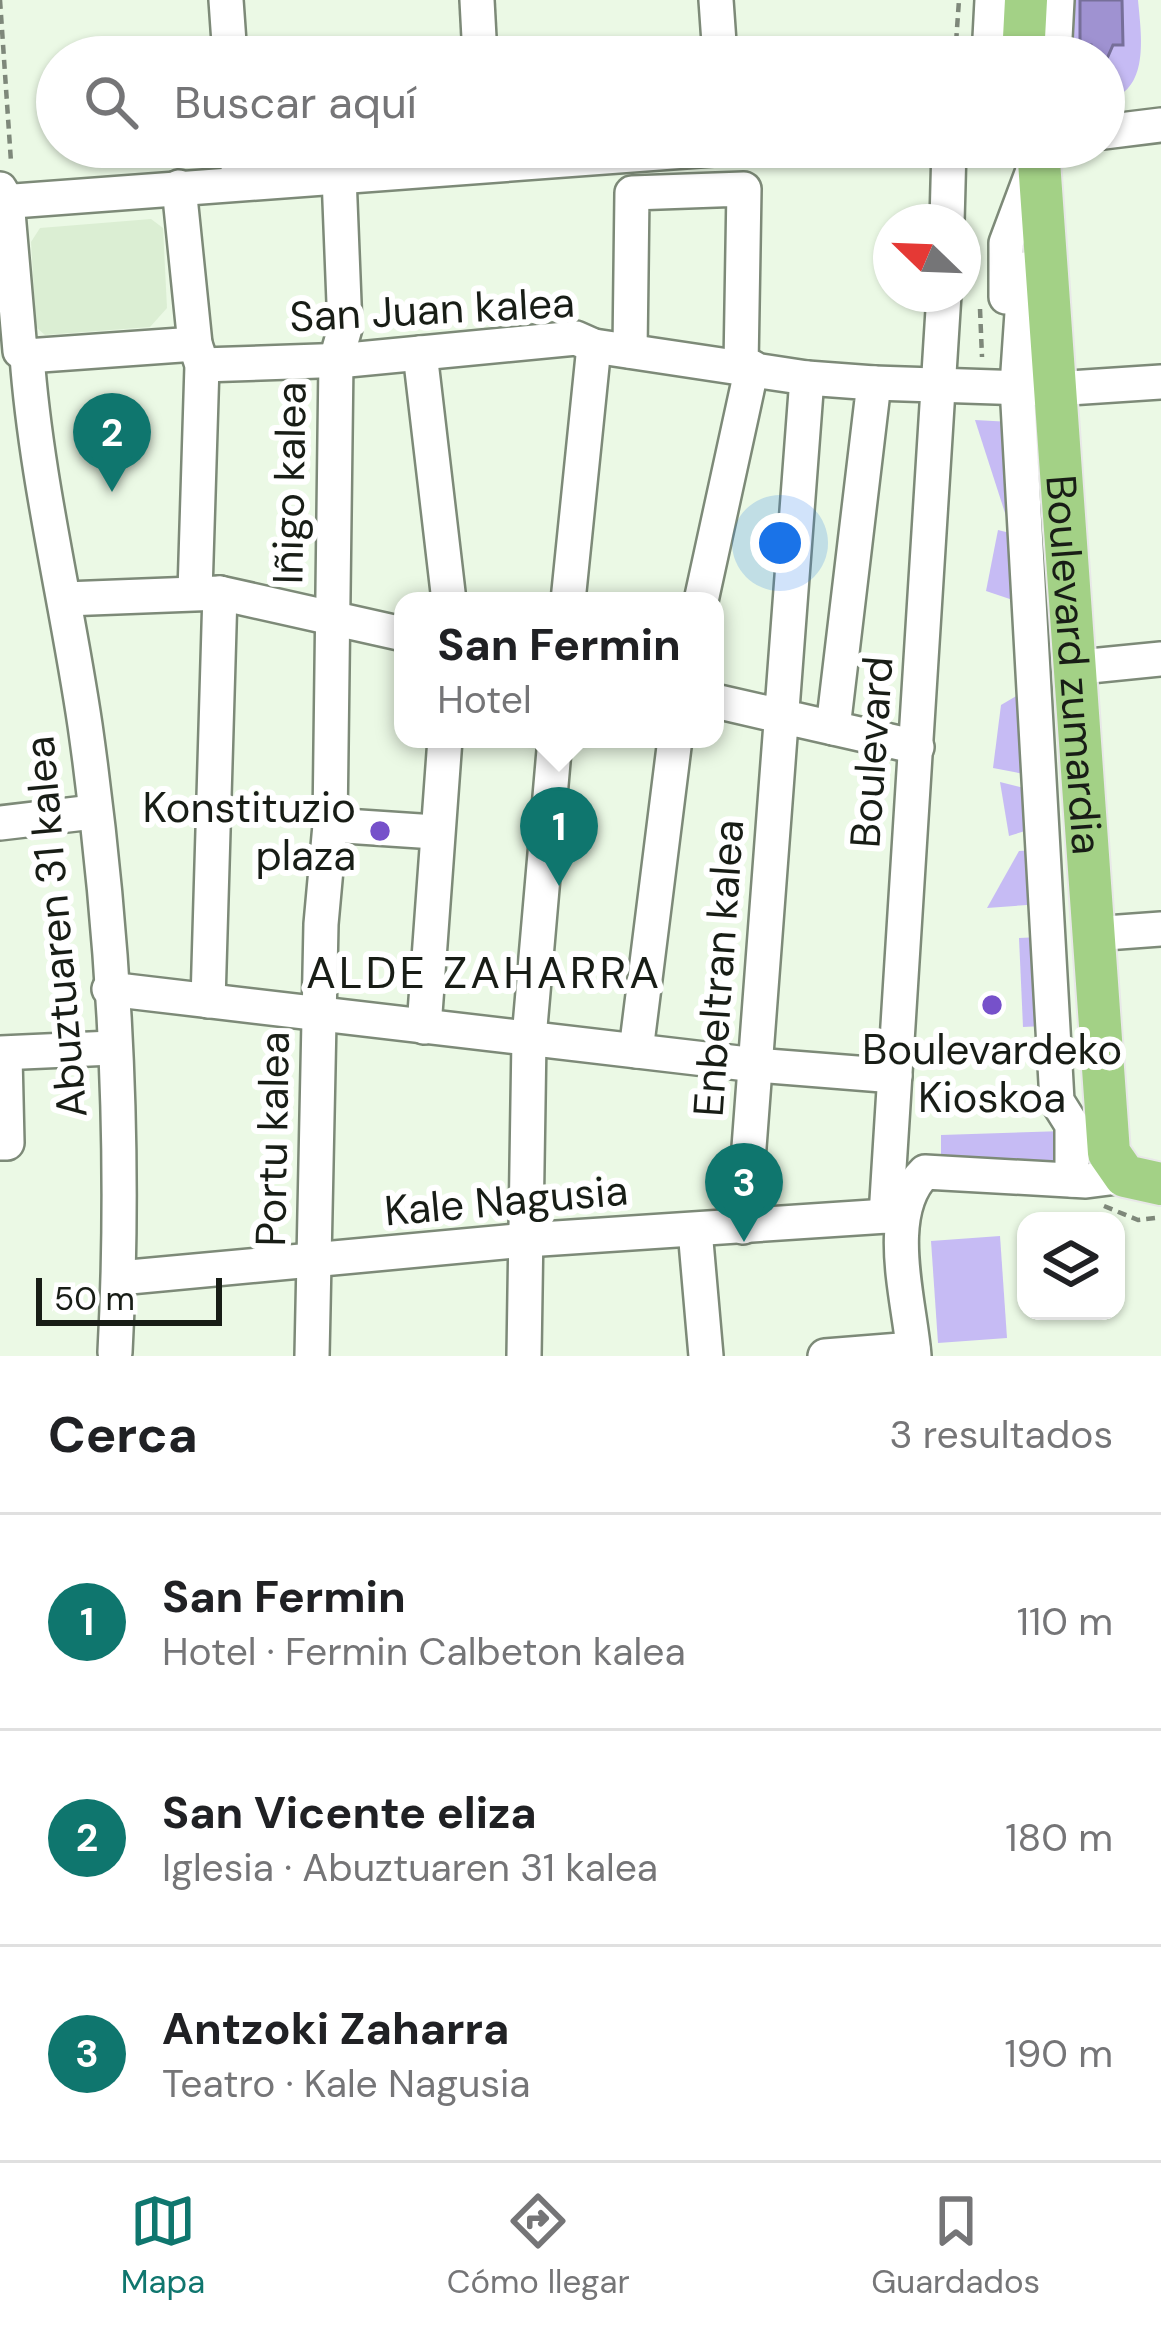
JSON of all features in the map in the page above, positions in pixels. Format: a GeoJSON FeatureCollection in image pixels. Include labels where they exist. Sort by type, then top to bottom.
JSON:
{"type":"FeatureCollection","features":[{"type":"Feature","properties":{"kind":"main road"},"geometry":{"type":"LineString","coordinates":[[1024,36],[1026,0]]}},
{"type":"Feature","properties":{"kind":"main road","name":"Boulevard zumardia"},"geometry":{"type":"LineString","coordinates":[[1038,168],[1035,387],[1075,928],[1104,1091],[1111,1180]]}},
{"type":"Feature","properties":{"kind":"street"},"geometry":{"type":"LineString","coordinates":[[226,0],[229,36]]}},
{"type":"Feature","properties":{"kind":"street"},"geometry":{"type":"LineString","coordinates":[[477,0],[479,36]]}},
{"type":"Feature","properties":{"kind":"street"},"geometry":{"type":"LineString","coordinates":[[716,0],[719,36]]}},
{"type":"Feature","properties":{"kind":"street"},"geometry":{"type":"LineString","coordinates":[[990,36],[992,0]]}},
{"type":"Feature","properties":{"kind":"street"},"geometry":{"type":"LineString","coordinates":[[1055,36],[1058,0]]}},
{"type":"Feature","properties":{"kind":"street"},"geometry":{"type":"LineString","coordinates":[[1125,126],[1161,125]]}},
{"type":"Feature","properties":{"kind":"street"},"geometry":{"type":"LineString","coordinates":[[238,168],[239,183]]}},
{"type":"Feature","properties":{"kind":"street"},"geometry":{"type":"LineString","coordinates":[[4,190],[179,187],[398,168]]}},
{"type":"Feature","properties":{"kind":"street"},"geometry":{"type":"LineString","coordinates":[[727,168],[728,188]]}},
{"type":"Feature","properties":{"kind":"street"},"geometry":{"type":"LineString","coordinates":[[947,204],[948,168]]}},
{"type":"Feature","properties":{"kind":"street"},"geometry":{"type":"LineString","coordinates":[[1006,315],[1006,242],[1032,168]]}},
{"type":"Feature","properties":{"kind":"street","name":"Iñigo kalea"},"geometry":{"type":"LineString","coordinates":[[329,825],[339,176]]}},
{"type":"Feature","properties":{"kind":"street"},"geometry":{"type":"LineString","coordinates":[[179,187],[198,354],[208,592],[208,1001]]}},
{"type":"Feature","properties":{"kind":"street"},"geometry":{"type":"LineString","coordinates":[[630,351],[632,193],[744,189],[747,366],[703,592]]}},
{"type":"Feature","properties":{"kind":"street","name":"Abuztuaren 31 kalea"},"geometry":{"type":"LineString","coordinates":[[4,190],[19,362],[65,599],[93,812],[112,1048],[119,1277],[115,1352]]}},
{"type":"Feature","properties":{"kind":"street"},"geometry":{"type":"LineString","coordinates":[[1025,269],[1035,387],[1057,1101],[1111,1180]]}},
{"type":"Feature","properties":{"kind":"street","name":"Boulevard"},"geometry":{"type":"LineString","coordinates":[[914,1353],[894,1216],[895,1076],[943,312]]}},
{"type":"Feature","properties":{"kind":"street","name":"San Juan kalea"},"geometry":{"type":"LineString","coordinates":[[19,362],[340,344],[420,353],[575,338],[594,346],[807,378],[874,383]]}},
{"type":"Feature","properties":{"kind":"street"},"geometry":{"type":"LineString","coordinates":[[569,592],[594,346]]}},
{"type":"Feature","properties":{"kind":"street"},"geometry":{"type":"LineString","coordinates":[[420,353],[448,592]]}},
{"type":"Feature","properties":{"kind":"street","name":"Enbeltran kalea"},"geometry":{"type":"LineString","coordinates":[[742,1227],[807,378]]}},
{"type":"Feature","properties":{"kind":"street"},"geometry":{"type":"LineString","coordinates":[[833,728],[874,383],[940,388],[1161,382]]}},
{"type":"Feature","properties":{"kind":"street"},"geometry":{"type":"LineString","coordinates":[[65,599],[208,592],[394,632]]}},
{"type":"Feature","properties":{"kind":"street"},"geometry":{"type":"LineString","coordinates":[[1090,666],[1161,659]]}},
{"type":"Feature","properties":{"kind":"street"},"geometry":{"type":"LineString","coordinates":[[724,703],[917,747]]}},
{"type":"Feature","properties":{"kind":"street"},"geometry":{"type":"LineString","coordinates":[[424,1027],[444,748]]}},
{"type":"Feature","properties":{"kind":"street"},"geometry":{"type":"LineString","coordinates":[[524,1356],[529,1038],[554,748]]}},
{"type":"Feature","properties":{"kind":"street"},"geometry":{"type":"LineString","coordinates":[[636,1051],[675,748]]}},
{"type":"Feature","properties":{"kind":"street"},"geometry":{"type":"LineString","coordinates":[[0,823],[93,812]]}},
{"type":"Feature","properties":{"kind":"street"},"geometry":{"type":"LineString","coordinates":[[329,825],[435,832]]}},
{"type":"Feature","properties":{"kind":"street","name":"Portu kalea"},"geometry":{"type":"LineString","coordinates":[[313,1356],[321,924],[329,825]]}},
{"type":"Feature","properties":{"kind":"street"},"geometry":{"type":"LineString","coordinates":[[1075,928],[1161,928]]}},
{"type":"Feature","properties":{"kind":"street"},"geometry":{"type":"LineString","coordinates":[[109,989],[756,1065],[895,1076]]}},
{"type":"Feature","properties":{"kind":"street"},"geometry":{"type":"LineString","coordinates":[[0,1054],[112,1048]]}},
{"type":"Feature","properties":{"kind":"street"},"geometry":{"type":"LineString","coordinates":[[0,1054],[5,1056],[7,1143],[0,1143]]}},
{"type":"Feature","properties":{"kind":"street"},"geometry":{"type":"LineString","coordinates":[[894,1216],[925,1172],[1111,1180]]}},
{"type":"Feature","properties":{"kind":"street","name":"Kale Nagusia"},"geometry":{"type":"LineString","coordinates":[[119,1277],[314,1263],[526,1240],[894,1216]]}},
{"type":"Feature","properties":{"kind":"street"},"geometry":{"type":"LineString","coordinates":[[695,1230],[706,1356]]}},
{"type":"Feature","properties":{"kind":"street"},"geometry":{"type":"LineString","coordinates":[[825,1356],[914,1353]]}},
{"type":"Feature","properties":{"kind":"path"},"geometry":{"type":"LineString","coordinates":[[0,0],[4,190]]}},
{"type":"Feature","properties":{"kind":"path"},"geometry":{"type":"LineString","coordinates":[[956,36],[959,0]]}},
{"type":"Feature","properties":{"kind":"shaded area"},"geometry":{"type":"Polygon","coordinates":[[[1064,0],[1138,0],[1140,60],[1130,86],[1125,91],[1125,36],[1062,36],[1064,0]]]}},
{"type":"Feature","properties":{"kind":"shaded area"},"geometry":{"type":"Polygon","coordinates":[[[1080,0],[1122,0],[1123,36],[1080,36],[1080,0]]]}},
{"type":"Feature","properties":{"kind":"shaded area"},"geometry":{"type":"Polygon","coordinates":[[[151,219],[163,228],[167,308],[150,327],[45,335],[36,327],[31,242],[40,228],[151,219]]]}},
{"type":"Feature","properties":{"kind":"shaded area"},"geometry":{"type":"Polygon","coordinates":[[[975,420],[1011,422],[1021,522],[1006,516],[975,420]]]}},
{"type":"Feature","properties":{"kind":"shaded area"},"geometry":{"type":"Polygon","coordinates":[[[998,530],[1022,536],[1028,605],[986,591],[998,530]]]}},
{"type":"Feature","properties":{"kind":"shaded area"},"geometry":{"type":"Polygon","coordinates":[[[1030,688],[1035,776],[993,768],[1001,705],[1030,688]]]}},
{"type":"Feature","properties":{"kind":"shaded area"},"geometry":{"type":"Polygon","coordinates":[[[1000,782],[1036,791],[1038,827],[1009,836],[1000,782]]]}},
{"type":"Feature","properties":{"kind":"shaded area"},"geometry":{"type":"Polygon","coordinates":[[[1037,850],[1041,904],[987,908],[1019,851],[1037,850]]]}},
{"type":"Feature","properties":{"kind":"shaded area"},"geometry":{"type":"Polygon","coordinates":[[[1040,937],[1044,1026],[1023,1027],[1019,938],[1040,937]]]}},
{"type":"Feature","properties":{"kind":"shaded area"},"geometry":{"type":"Polygon","coordinates":[[[1064,1131],[1066,1170],[941,1157],[941,1135],[1064,1131]]]}},
{"type":"Feature","properties":{"kind":"shaded area"},"geometry":{"type":"Polygon","coordinates":[[[1000,1236],[1007,1338],[938,1343],[931,1241],[1000,1236]]]}},
{"type":"Feature","properties":{"kind":"place","name":"San Vicente eliza"},"geometry":{"type":"Point","coordinates":[112,492]}},
{"type":"Feature","properties":{"kind":"place","name":"Konstituzio plaza"},"geometry":{"type":"Point","coordinates":[380,831]}},
{"type":"Feature","properties":{"kind":"place","name":"San Fermin"},"geometry":{"type":"Point","coordinates":[559,886]}},
{"type":"Feature","properties":{"kind":"place","name":"Boulevardeko Kioskoa"},"geometry":{"type":"Point","coordinates":[992,1005]}},
{"type":"Feature","properties":{"kind":"place","name":"Antzoki Zaharra"},"geometry":{"type":"Point","coordinates":[744,1242]}},
{"type":"Feature","properties":{"kind":"district","name":"ALDE ZAHARRA"},"geometry":{"type":"Point","coordinates":[484,972]}}]}
